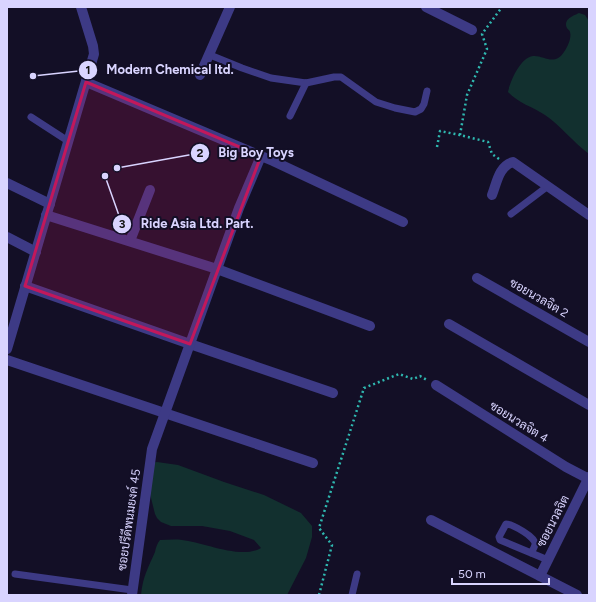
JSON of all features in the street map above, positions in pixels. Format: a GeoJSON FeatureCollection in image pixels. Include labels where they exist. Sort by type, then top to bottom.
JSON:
{"type":"FeatureCollection","features":[{"type":"Feature","properties":{"kind":"street"},"geometry":{"type":"LineString","coordinates":[[7,349],[9,334],[26,286],[94,54],[94,46],[81,7]]}},
{"type":"Feature","properties":{"kind":"street"},"geometry":{"type":"LineString","coordinates":[[200,75],[230,7]]}},
{"type":"Feature","properties":{"kind":"street"},"geometry":{"type":"LineString","coordinates":[[426,7],[472,30]]}},
{"type":"Feature","properties":{"kind":"street"},"geometry":{"type":"LineString","coordinates":[[86,82],[261,156],[403,222]]}},
{"type":"Feature","properties":{"kind":"street","name":"ซอยปรีดีพนมยงค์ 45"},"geometry":{"type":"LineString","coordinates":[[132,592],[152,448],[240,208],[261,156]]}},
{"type":"Feature","properties":{"kind":"street"},"geometry":{"type":"LineString","coordinates":[[492,195],[500,171],[508,164],[514,162],[589,215]]}},
{"type":"Feature","properties":{"kind":"street"},"geometry":{"type":"LineString","coordinates":[[7,183],[50,204]]}},
{"type":"Feature","properties":{"kind":"street"},"geometry":{"type":"LineString","coordinates":[[130,241],[150,190]]}},
{"type":"Feature","properties":{"kind":"street"},"geometry":{"type":"LineString","coordinates":[[46,215],[217,270],[370,326]]}},
{"type":"Feature","properties":{"kind":"street"},"geometry":{"type":"LineString","coordinates":[[7,237],[36,252]]}},
{"type":"Feature","properties":{"kind":"street","name":"ซอยนวลจิต 2"},"geometry":{"type":"LineString","coordinates":[[477,278],[589,342]]}},
{"type":"Feature","properties":{"kind":"street"},"geometry":{"type":"LineString","coordinates":[[26,286],[333,393]]}},
{"type":"Feature","properties":{"kind":"street"},"geometry":{"type":"LineString","coordinates":[[449,324],[589,405]]}},
{"type":"Feature","properties":{"kind":"street"},"geometry":{"type":"LineString","coordinates":[[7,360],[313,463]]}},
{"type":"Feature","properties":{"kind":"street","name":"ซอยนวลจิต 4"},"geometry":{"type":"LineString","coordinates":[[436,385],[561,464],[589,478]]}},
{"type":"Feature","properties":{"kind":"street","name":"ซอยนวลจิต"},"geometry":{"type":"LineString","coordinates":[[540,576],[589,478]]}},
{"type":"Feature","properties":{"kind":"street"},"geometry":{"type":"LineString","coordinates":[[431,520],[577,595]]}},
{"type":"Feature","properties":{"kind":"lane"},"geometry":{"type":"LineString","coordinates":[[210,55],[271,78],[306,83],[334,77],[341,78],[352,84],[376,102],[415,112],[421,109],[424,104],[427,91]]}},
{"type":"Feature","properties":{"kind":"lane"},"geometry":{"type":"LineString","coordinates":[[290,116],[306,83]]}},
{"type":"Feature","properties":{"kind":"lane"},"geometry":{"type":"LineString","coordinates":[[31,117],[68,141]]}},
{"type":"Feature","properties":{"kind":"lane"},"geometry":{"type":"LineString","coordinates":[[511,214],[548,186]]}},
{"type":"Feature","properties":{"kind":"lane"},"geometry":{"type":"LineString","coordinates":[[531,553],[535,541],[522,531],[509,524],[506,524],[499,537],[500,540],[531,553],[548,560]]}},
{"type":"Feature","properties":{"kind":"lane"},"geometry":{"type":"LineString","coordinates":[[15,574],[132,592]]}},
{"type":"Feature","properties":{"kind":"lane"},"geometry":{"type":"LineString","coordinates":[[352,595],[357,574]]}},
{"type":"Feature","properties":{"kind":"path"},"geometry":{"type":"LineString","coordinates":[[460,135],[467,95],[487,49],[482,34],[502,7]]}},
{"type":"Feature","properties":{"kind":"path"},"geometry":{"type":"LineString","coordinates":[[437,146],[440,131],[488,142],[492,154],[508,164]]}},
{"type":"Feature","properties":{"kind":"path"},"geometry":{"type":"LineString","coordinates":[[319,595],[332,545],[319,528],[364,388],[399,374],[413,379],[420,376],[436,385]]}},
{"type":"Feature","properties":{"kind":"highlighted area"},"geometry":{"type":"Polygon","coordinates":[[[86,82],[261,156],[190,344],[25,286],[86,82]]]}},
{"type":"Feature","properties":{"kind":"green space"},"geometry":{"type":"Polygon","coordinates":[[[579,13],[585,15],[589,21],[589,154],[551,119],[516,99],[508,92],[517,70],[524,60],[529,57],[537,56],[553,60],[564,52],[569,43],[570,37],[570,31],[567,28],[566,22],[569,18],[579,13]]]}},
{"type":"Feature","properties":{"kind":"green space"},"geometry":{"type":"Polygon","coordinates":[[[157,462],[178,465],[264,495],[301,513],[312,526],[312,537],[306,558],[287,595],[141,595],[146,572],[160,540],[191,541],[222,549],[243,552],[261,548],[254,540],[230,531],[202,526],[171,526],[161,522],[155,514],[150,494],[152,463],[157,462]]]}},
{"type":"Feature","properties":{"kind":"place","name":"Modern Chemical ltd."},"geometry":{"type":"Point","coordinates":[33,76]}},
{"type":"Feature","properties":{"kind":"place","name":"Big Boy Toys"},"geometry":{"type":"Point","coordinates":[117,168]}},
{"type":"Feature","properties":{"kind":"place","name":"Ride Asia Ltd. Part."},"geometry":{"type":"Point","coordinates":[105,176]}}]}
